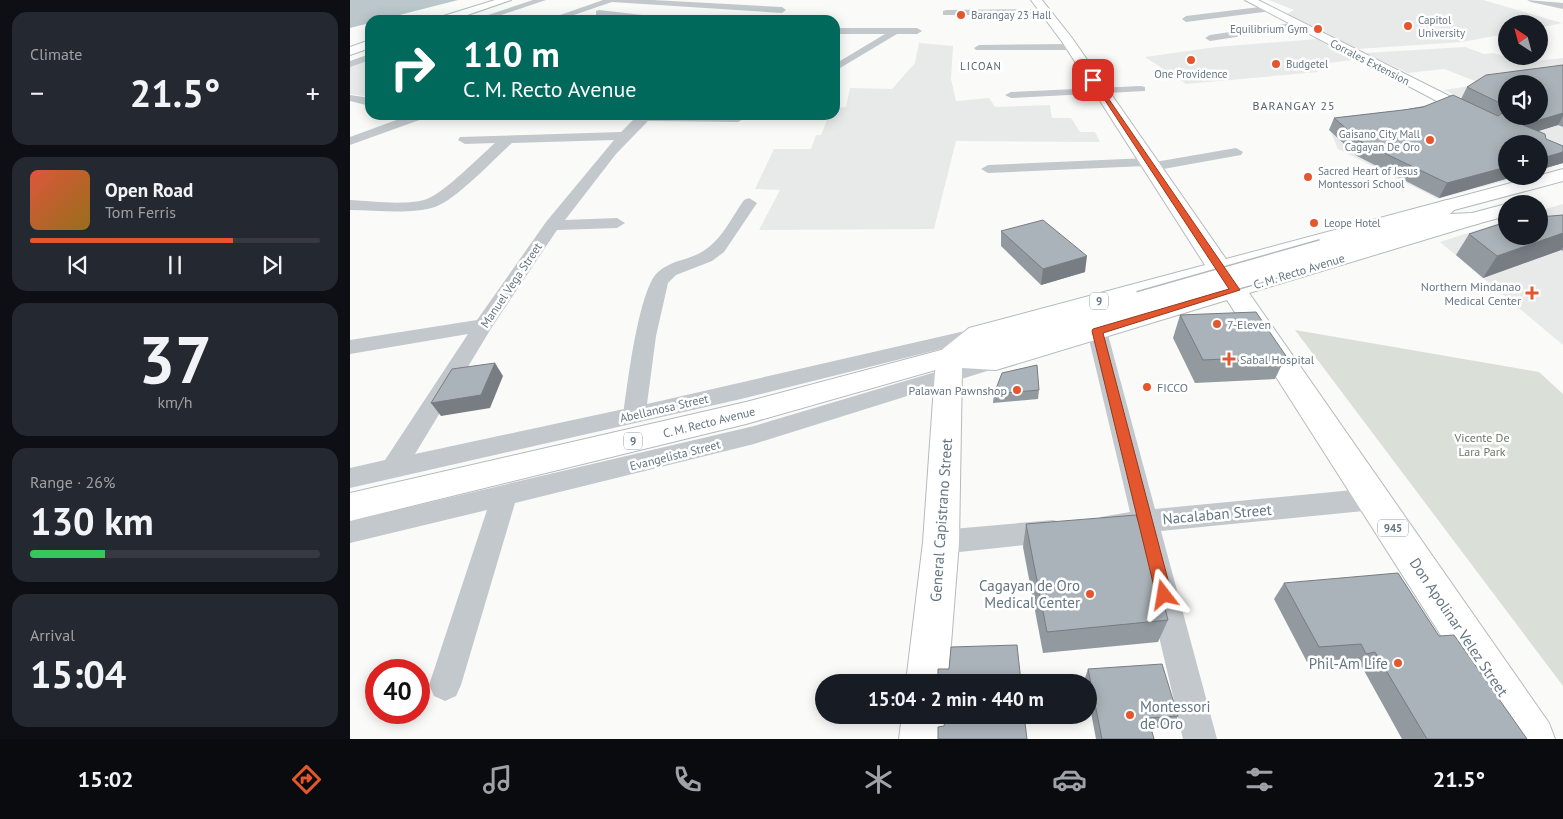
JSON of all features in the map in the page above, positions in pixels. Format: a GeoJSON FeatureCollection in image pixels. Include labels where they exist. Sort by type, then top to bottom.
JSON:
{"type":"FeatureCollection","features":[{"type":"Feature","properties":{"kind":"main road"},"geometry":{"type":"LineString","coordinates":[[457,15],[506,0]]}},
{"type":"Feature","properties":{"kind":"main road","name":"Don Apolinar Velez Street"},"geometry":{"type":"LineString","coordinates":[[1036,0],[1072,47],[1533,739]]}},
{"type":"Feature","properties":{"kind":"main road","name":"Corrales Extension"},"geometry":{"type":"LineString","coordinates":[[1250,0],[1490,122]]}},
{"type":"Feature","properties":{"kind":"main road"},"geometry":{"type":"LineString","coordinates":[[350,51],[365,46]]}},
{"type":"Feature","properties":{"kind":"main road","name":"C. M. Recto Avenue"},"geometry":{"type":"LineString","coordinates":[[949,368],[978,334],[1563,175]]}},
{"type":"Feature","properties":{"kind":"main road"},"geometry":{"type":"LineString","coordinates":[[1548,197],[1563,193]]}},
{"type":"Feature","properties":{"kind":"main road","name":"C. M. Recto Avenue"},"geometry":{"type":"LineString","coordinates":[[1429,222],[1447,206]]}},
{"type":"Feature","properties":{"kind":"main road","name":"C. M. Recto Avenue"},"geometry":{"type":"LineString","coordinates":[[350,507],[727,418],[949,368],[996,361],[1164,312],[1244,303],[1498,212]]}},
{"type":"Feature","properties":{"kind":"main road","name":"C. M. Recto Avenue"},"geometry":{"type":"LineString","coordinates":[[949,368],[1140,304],[1429,222],[1473,220]]}},
{"type":"Feature","properties":{"kind":"main road","name":"General Capistrano Street"},"geometry":{"type":"LineString","coordinates":[[928,674],[942,542],[949,368]]}},
{"type":"Feature","properties":{"kind":"main road"},"geometry":{"type":"LineString","coordinates":[[921,739],[923,724]]}},
{"type":"Feature","properties":{"kind":"street"},"geometry":{"type":"LineString","coordinates":[[496,15],[542,0]]}},
{"type":"Feature","properties":{"kind":"street"},"geometry":{"type":"LineString","coordinates":[[564,15],[611,0],[719,6],[786,7],[774,15]]}},
{"type":"Feature","properties":{"kind":"street"},"geometry":{"type":"LineString","coordinates":[[707,14],[731,0]]}},
{"type":"Feature","properties":{"kind":"street"},"geometry":{"type":"LineString","coordinates":[[1531,0],[1563,6]]}},
{"type":"Feature","properties":{"kind":"street"},"geometry":{"type":"LineString","coordinates":[[1186,19],[1268,9]]}},
{"type":"Feature","properties":{"kind":"street"},"geometry":{"type":"LineString","coordinates":[[579,10],[620,15]]}},
{"type":"Feature","properties":{"kind":"street"},"geometry":{"type":"LineString","coordinates":[[946,13],[1046,12]]}},
{"type":"Feature","properties":{"kind":"street"},"geometry":{"type":"LineString","coordinates":[[1210,38],[1298,25]]}},
{"type":"Feature","properties":{"kind":"street"},"geometry":{"type":"LineString","coordinates":[[840,31],[917,31]]}},
{"type":"Feature","properties":{"kind":"street"},"geometry":{"type":"LineString","coordinates":[[840,65],[894,32]]}},
{"type":"Feature","properties":{"kind":"street"},"geometry":{"type":"LineString","coordinates":[[979,48],[1072,47]]}},
{"type":"Feature","properties":{"kind":"street"},"geometry":{"type":"LineString","coordinates":[[350,64],[365,59]]}},
{"type":"Feature","properties":{"kind":"street"},"geometry":{"type":"LineString","coordinates":[[1011,95],[1141,90]]}},
{"type":"Feature","properties":{"kind":"street"},"geometry":{"type":"LineString","coordinates":[[350,98],[365,101]]}},
{"type":"Feature","properties":{"kind":"street"},"geometry":{"type":"LineString","coordinates":[[350,141],[407,120]]}},
{"type":"Feature","properties":{"kind":"street","name":"Manuel Vega Street"},"geometry":{"type":"LineString","coordinates":[[393,469],[483,325],[552,225],[623,136],[641,120]]}},
{"type":"Feature","properties":{"kind":"street"},"geometry":{"type":"LineString","coordinates":[[465,140],[623,136]]}},
{"type":"Feature","properties":{"kind":"street"},"geometry":{"type":"LineString","coordinates":[[350,205],[408,206],[431,203],[445,194],[508,140]]}},
{"type":"Feature","properties":{"kind":"street"},"geometry":{"type":"LineString","coordinates":[[988,169],[1150,165],[1236,152]]}},
{"type":"Feature","properties":{"kind":"street"},"geometry":{"type":"LineString","coordinates":[[634,415],[646,336],[659,282],[663,275],[670,271],[714,252],[749,203]]}},
{"type":"Feature","properties":{"kind":"street"},"geometry":{"type":"LineString","coordinates":[[552,225],[617,223]]}},
{"type":"Feature","properties":{"kind":"street"},"geometry":{"type":"LineString","coordinates":[[350,347],[483,325]]}},
{"type":"Feature","properties":{"kind":"street"},"geometry":{"type":"LineString","coordinates":[[1097,331],[1200,739]]}},
{"type":"Feature","properties":{"kind":"street","name":"Abellanosa Street"},"geometry":{"type":"LineString","coordinates":[[350,478],[634,415],[978,334]]}},
{"type":"Feature","properties":{"kind":"street","name":"Evangelista Street"},"geometry":{"type":"LineString","coordinates":[[350,532],[746,437],[949,368]]}},
{"type":"Feature","properties":{"kind":"street"},"geometry":{"type":"LineString","coordinates":[[445,685],[504,496]]}},
{"type":"Feature","properties":{"kind":"street","name":"Nacalaban Street"},"geometry":{"type":"LineString","coordinates":[[942,542],[1374,499]]}},
{"type":"Feature","properties":{"kind":"shaded area"},"geometry":{"type":"Polygon","coordinates":[[[350,0],[458,0],[400,15],[365,15],[365,24],[350,28],[350,0]]]}},
{"type":"Feature","properties":{"kind":"shaded area","name":"Capitol University"},"geometry":{"type":"Polygon","coordinates":[[[1269,0],[1483,0],[1535,15],[1498,15],[1498,35],[1462,42],[1357,49],[1287,14],[1294,10],[1269,0]]]}},
{"type":"Feature","properties":{"kind":"shaded area","name":"Capitol University"},"geometry":{"type":"Polygon","coordinates":[[[1548,19],[1562,23],[1548,26],[1548,19]]]}},
{"type":"Feature","properties":{"kind":"shaded area"},"geometry":{"type":"Polygon","coordinates":[[[1317,39],[1353,60],[1310,65],[1318,72],[1186,84],[1145,57],[1216,47],[1317,39]]]}},
{"type":"Feature","properties":{"kind":"shaded area"},"geometry":{"type":"Polygon","coordinates":[[[919,43],[953,46],[951,79],[956,101],[989,98],[995,107],[1050,105],[1052,118],[1071,118],[1080,132],[1095,132],[1100,142],[956,141],[934,229],[759,230],[780,190],[755,189],[774,149],[811,149],[816,135],[821,135],[827,120],[840,120],[840,108],[846,107],[850,88],[892,89],[915,63],[919,43]]]}},
{"type":"Feature","properties":{"kind":"shaded area","name":"Gaisano City Mall Cagayan De Oro"},"geometry":{"type":"Polygon","coordinates":[[[1465,47],[1484,54],[1498,54],[1498,65],[1548,65],[1548,60],[1563,58],[1563,146],[1548,140],[1548,135],[1498,135],[1498,183],[1438,199],[1338,149],[1330,130],[1498,121],[1498,125],[1548,125],[1548,75],[1498,75],[1498,117],[1444,90],[1483,84],[1444,69],[1408,73],[1365,53],[1465,47]]]}},
{"type":"Feature","properties":{"kind":"shaded area"},"geometry":{"type":"Polygon","coordinates":[[[365,60],[365,96],[350,94],[350,66],[365,60]]]}},
{"type":"Feature","properties":{"kind":"shaded area","name":"Northern Mindanao Medical Center"},"geometry":{"type":"Polygon","coordinates":[[[1563,204],[1563,345],[1440,242],[1498,224],[1498,245],[1548,245],[1548,208],[1563,204]]]}},
{"type":"Feature","properties":{"kind":"green space","name":"Vicente De Lara Park"},"geometry":{"type":"Polygon","coordinates":[[[1295,330],[1539,372],[1563,394],[1563,686],[1295,330]]]}},
{"type":"Feature","properties":{"kind":"building","name":"Gaisano City Mall Cagayan De Oro"},"geometry":{"type":"Polygon","coordinates":[[[1563,65],[1563,113],[1548,118],[1548,75],[1498,75],[1498,102],[1467,87],[1486,75],[1563,65]]]}},
{"type":"Feature","properties":{"kind":"building","name":"Gaisano City Mall Cagayan De Oro"},"geometry":{"type":"Polygon","coordinates":[[[1453,95],[1498,116],[1498,125],[1523,125],[1545,135],[1498,135],[1498,169],[1447,183],[1363,143],[1334,118],[1423,107],[1453,95]]]}},
{"type":"Feature","properties":{"kind":"building","name":"Gaisano City Mall Cagayan De Oro"},"geometry":{"type":"Polygon","coordinates":[[[1548,140],[1563,146],[1563,152],[1548,156],[1548,140]]]}},
{"type":"Feature","properties":{"kind":"building"},"geometry":{"type":"Polygon","coordinates":[[[1563,215],[1563,233],[1548,238],[1548,216],[1563,215]]]}},
{"type":"Feature","properties":{"kind":"building"},"geometry":{"type":"Polygon","coordinates":[[[1043,220],[1087,256],[1043,269],[1001,231],[1043,220]]]}},
{"type":"Feature","properties":{"kind":"building"},"geometry":{"type":"Polygon","coordinates":[[[1498,225],[1498,245],[1529,245],[1497,256],[1469,234],[1498,225]]]}},
{"type":"Feature","properties":{"kind":"building"},"geometry":{"type":"Polygon","coordinates":[[[1256,312],[1286,356],[1203,360],[1180,315],[1256,312]]]}},
{"type":"Feature","properties":{"kind":"building"},"geometry":{"type":"Polygon","coordinates":[[[495,363],[481,395],[431,403],[452,369],[495,363]]]}},
{"type":"Feature","properties":{"kind":"building"},"geometry":{"type":"Polygon","coordinates":[[[1037,365],[1039,390],[994,394],[1002,373],[1037,365]]]}},
{"type":"Feature","properties":{"kind":"building","name":"Cagayan de Oro Medical Center"},"geometry":{"type":"Polygon","coordinates":[[[1136,515],[1153,563],[1168,620],[1047,632],[1026,524],[1136,515]]]}},
{"type":"Feature","properties":{"kind":"building","name":"Phil-Am Life"},"geometry":{"type":"Polygon","coordinates":[[[1398,573],[1439,636],[1454,635],[1527,739],[1427,739],[1375,652],[1366,654],[1361,644],[1319,647],[1284,583],[1398,573]]]}},
{"type":"Feature","properties":{"kind":"building"},"geometry":{"type":"Polygon","coordinates":[[[1017,645],[1020,674],[938,674],[938,669],[949,669],[951,647],[1017,645]]]}},
{"type":"Feature","properties":{"kind":"building","name":"Montessori de Oro"},"geometry":{"type":"Polygon","coordinates":[[[1162,664],[1178,716],[1148,718],[1154,739],[1102,739],[1097,714],[1097,674],[1089,674],[1088,669],[1162,664]]]}},
{"type":"Feature","properties":{"kind":"building"},"geometry":{"type":"Polygon","coordinates":[[[944,724],[1025,724],[1027,739],[938,739],[938,727],[944,726],[944,724]]]}},
{"type":"Feature","properties":{"kind":"place","name":"Barangay 23 Hall"},"geometry":{"type":"Point","coordinates":[961,15]}},
{"type":"Feature","properties":{"kind":"place","name":"Capitol University"},"geometry":{"type":"Point","coordinates":[1408,26]}},
{"type":"Feature","properties":{"kind":"place","name":"Equilibrium Gym"},"geometry":{"type":"Point","coordinates":[1318,29]}},
{"type":"Feature","properties":{"kind":"place","name":"One Providence"},"geometry":{"type":"Point","coordinates":[1191,60]}},
{"type":"Feature","properties":{"kind":"place","name":"Budgetel"},"geometry":{"type":"Point","coordinates":[1276,64]}},
{"type":"Feature","properties":{"kind":"place","name":"Gaisano City Mall Cagayan De Oro"},"geometry":{"type":"Point","coordinates":[1430,140]}},
{"type":"Feature","properties":{"kind":"place","name":"Sacred Heart of Jesus Montessori School"},"geometry":{"type":"Point","coordinates":[1308,177]}},
{"type":"Feature","properties":{"kind":"place","name":"Leope Hotel"},"geometry":{"type":"Point","coordinates":[1314,223]}},
{"type":"Feature","properties":{"kind":"place","name":"Northern Mindanao Medical Center"},"geometry":{"type":"Point","coordinates":[1532,293]}},
{"type":"Feature","properties":{"kind":"place","name":"7-Eleven"},"geometry":{"type":"Point","coordinates":[1217,324]}},
{"type":"Feature","properties":{"kind":"place","name":"Sabal Hospital"},"geometry":{"type":"Point","coordinates":[1229,359]}},
{"type":"Feature","properties":{"kind":"place","name":"FICCO"},"geometry":{"type":"Point","coordinates":[1147,387]}},
{"type":"Feature","properties":{"kind":"place","name":"Palawan Pawnshop"},"geometry":{"type":"Point","coordinates":[1017,390]}},
{"type":"Feature","properties":{"kind":"place","name":"Cagayan de Oro Medical Center"},"geometry":{"type":"Point","coordinates":[1090,594]}},
{"type":"Feature","properties":{"kind":"place","name":"Phil-Am Life"},"geometry":{"type":"Point","coordinates":[1398,663]}},
{"type":"Feature","properties":{"kind":"place","name":"Montessori de Oro"},"geometry":{"type":"Point","coordinates":[1130,715]}},
{"type":"Feature","properties":{"kind":"district","name":"LICOAN"},"geometry":{"type":"Point","coordinates":[981,66]}},
{"type":"Feature","properties":{"kind":"district","name":"BARANGAY 25"},"geometry":{"type":"Point","coordinates":[1294,105]}},
{"type":"Feature","properties":{"kind":"route"},"geometry":{"type":"LineString","coordinates":[[1093,80],[1235,290],[1097,331],[1164,595]]}}]}
